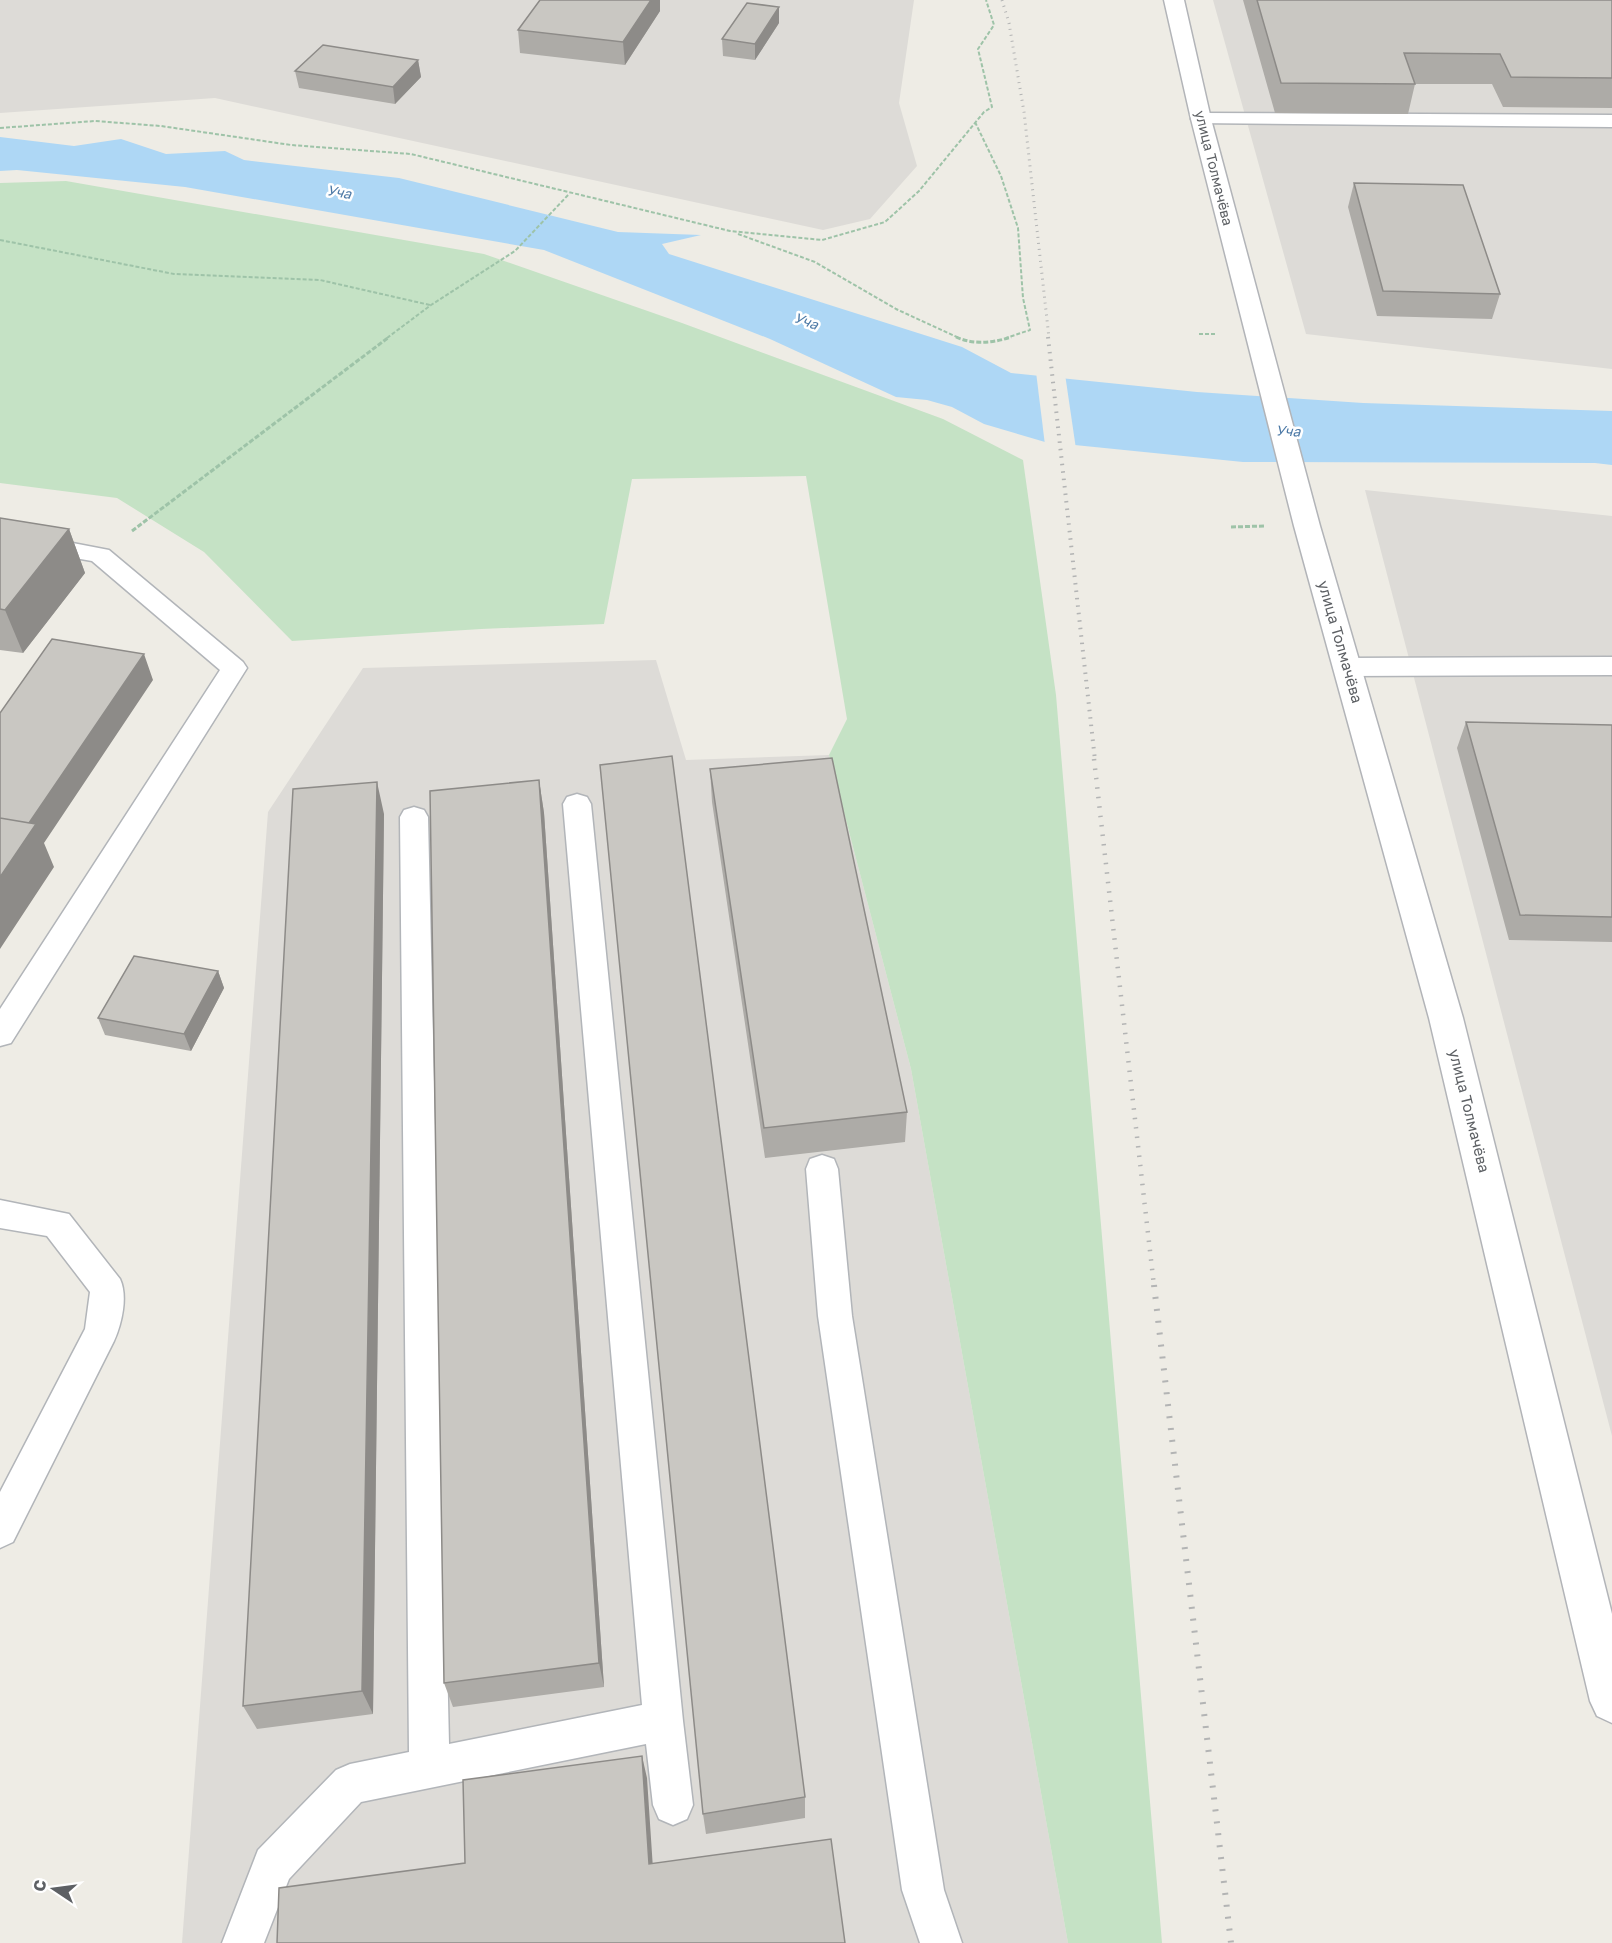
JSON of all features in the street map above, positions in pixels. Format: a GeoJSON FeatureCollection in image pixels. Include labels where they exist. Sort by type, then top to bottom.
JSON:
{"type":"FeatureCollection","features":[{"type":"Feature","properties":{"kind":"street","name":"улица Толмачёва"},"geometry":{"type":"LineString","coordinates":[[1174,0],[1201,119],[1307,526],[1446,1018],[1612,1701]]}},
{"type":"Feature","properties":{"kind":"lane"},"geometry":{"type":"LineString","coordinates":[[1201,119],[1612,121]]}},
{"type":"Feature","properties":{"kind":"lane"},"geometry":{"type":"LineString","coordinates":[[0,537],[100,555],[234,668],[0,1034]]}},
{"type":"Feature","properties":{"kind":"lane"},"geometry":{"type":"LineString","coordinates":[[1347,667],[1612,666]]}},
{"type":"Feature","properties":{"kind":"lane"},"geometry":{"type":"LineString","coordinates":[[577,804],[663,1721],[673,1805]]}},
{"type":"Feature","properties":{"kind":"lane"},"geometry":{"type":"LineString","coordinates":[[414,817],[429,1768]]}},
{"type":"Feature","properties":{"kind":"lane"},"geometry":{"type":"LineString","coordinates":[[822,1169],[835,1316],[923,1890],[942,1943]]}},
{"type":"Feature","properties":{"kind":"lane"},"geometry":{"type":"LineString","coordinates":[[0,1214],[57,1224],[108,1288],[102,1330],[0,1530]]}},
{"type":"Feature","properties":{"kind":"lane"},"geometry":{"type":"LineString","coordinates":[[243,1943],[273,1865],[350,1784],[663,1721]]}},
{"type":"Feature","properties":{"kind":"path"},"geometry":{"type":"LineString","coordinates":[[730,231],[822,240],[885,222],[919,191],[975,122],[992,107],[978,49],[994,26],[986,0]]}},
{"type":"Feature","properties":{"kind":"path"},"geometry":{"type":"LineString","coordinates":[[0,129],[95,122],[161,126],[291,145],[411,154],[730,231],[815,262],[896,309],[967,342],[999,341],[1030,330],[1023,298],[1018,228],[1001,176],[975,122]]}},
{"type":"Feature","properties":{"kind":"path"},"geometry":{"type":"LineString","coordinates":[[100,555],[431,305],[515,251],[569,193]]}},
{"type":"Feature","properties":{"kind":"path"},"geometry":{"type":"LineString","coordinates":[[0,240],[174,274],[320,280],[431,305]]}},
{"type":"Feature","properties":{"kind":"shaded area"},"geometry":{"type":"Polygon","coordinates":[[[0,0],[914,0],[899,103],[917,166],[870,219],[823,230],[215,98],[0,113],[0,0]]]}},
{"type":"Feature","properties":{"kind":"shaded area"},"geometry":{"type":"Polygon","coordinates":[[[1213,0],[1612,0],[1612,369],[1306,334],[1213,0]]]}},
{"type":"Feature","properties":{"kind":"shaded area"},"geometry":{"type":"Polygon","coordinates":[[[1365,490],[1612,516],[1612,1436],[1365,490]]]}},
{"type":"Feature","properties":{"kind":"shaded area"},"geometry":{"type":"Polygon","coordinates":[[[656,660],[686,760],[829,755],[911,1069],[1068,1943],[182,1943],[268,812],[363,668],[656,660]]]}},
{"type":"Feature","properties":{"kind":"green space"},"geometry":{"type":"Polygon","coordinates":[[[66,181],[484,254],[682,323],[943,419],[1023,460],[1056,695],[1162,1943],[1068,1943],[911,1069],[829,755],[847,719],[806,476],[632,479],[604,624],[292,641],[204,552],[117,498],[0,483],[0,183],[66,181]]]}},
{"type":"Feature","properties":{"kind":"water","name":"Уча"},"geometry":{"type":"Polygon","coordinates":[[[0,137],[74,146],[121,139],[166,154],[225,151],[244,160],[399,178],[618,232],[701,235],[662,244],[669,254],[962,347],[1011,373],[1197,392],[1363,403],[1612,411],[1612,465],[1595,463],[1243,462],[1045,442],[984,424],[952,407],[927,400],[896,397],[770,339],[544,250],[185,187],[17,170],[0,171],[0,137]]]}},
{"type":"Feature","properties":{"kind":"pier"},"geometry":{"type":"Polygon","coordinates":[[[1036,372],[1065,374],[1076,449],[1045,445],[1036,372]]]}},
{"type":"Feature","properties":{"kind":"building"},"geometry":{"type":"Polygon","coordinates":[[[540,0],[651,0],[623,42],[518,30],[540,0]]]}},
{"type":"Feature","properties":{"kind":"building"},"geometry":{"type":"Polygon","coordinates":[[[1257,0],[1612,0],[1612,78],[1511,77],[1500,54],[1404,53],[1415,84],[1281,83],[1257,0]]]}},
{"type":"Feature","properties":{"kind":"building"},"geometry":{"type":"Polygon","coordinates":[[[747,3],[779,7],[755,44],[722,39],[747,3]]]}},
{"type":"Feature","properties":{"kind":"building"},"geometry":{"type":"Polygon","coordinates":[[[323,45],[418,60],[393,87],[295,71],[323,45]]]}},
{"type":"Feature","properties":{"kind":"building"},"geometry":{"type":"Polygon","coordinates":[[[1354,183],[1463,185],[1500,294],[1383,291],[1354,183]]]}},
{"type":"Feature","properties":{"kind":"building"},"geometry":{"type":"Polygon","coordinates":[[[0,518],[69,529],[5,610],[0,609],[0,518]]]}},
{"type":"Feature","properties":{"kind":"building"},"geometry":{"type":"Polygon","coordinates":[[[52,639],[144,654],[29,823],[0,818],[0,713],[52,639]]]}},
{"type":"Feature","properties":{"kind":"building"},"geometry":{"type":"Polygon","coordinates":[[[1466,722],[1612,725],[1612,917],[1520,915],[1466,722]]]}},
{"type":"Feature","properties":{"kind":"building"},"geometry":{"type":"Polygon","coordinates":[[[672,756],[805,1797],[703,1814],[600,765],[672,756]]]}},
{"type":"Feature","properties":{"kind":"building"},"geometry":{"type":"Polygon","coordinates":[[[832,758],[907,1112],[764,1128],[710,769],[832,758]]]}},
{"type":"Feature","properties":{"kind":"building"},"geometry":{"type":"Polygon","coordinates":[[[539,780],[599,1663],[444,1683],[430,791],[539,780]]]}},
{"type":"Feature","properties":{"kind":"building"},"geometry":{"type":"Polygon","coordinates":[[[377,782],[362,1691],[243,1706],[293,789],[377,782]]]}},
{"type":"Feature","properties":{"kind":"building"},"geometry":{"type":"Polygon","coordinates":[[[0,818],[36,824],[0,877],[0,818]]]}},
{"type":"Feature","properties":{"kind":"building"},"geometry":{"type":"Polygon","coordinates":[[[134,956],[218,971],[184,1034],[98,1018],[134,956]]]}},
{"type":"Feature","properties":{"kind":"building"},"geometry":{"type":"Polygon","coordinates":[[[642,1756],[649,1864],[831,1839],[845,1943],[277,1943],[279,1888],[465,1863],[463,1780],[642,1756]]]}},
{"type":"Feature","properties":{"kind":"railway"},"geometry":{"type":"LineString","coordinates":[[1002,0],[1009,23],[1024,112],[1049,338]]}},
{"type":"Feature","properties":{"kind":"railway"},"geometry":{"type":"LineString","coordinates":[[1048,337],[1095,760]]}},
{"type":"Feature","properties":{"kind":"railway"},"geometry":{"type":"LineString","coordinates":[[1094,759],[1154,1286]]}},
{"type":"Feature","properties":{"kind":"railway"},"geometry":{"type":"LineString","coordinates":[[1154,1285],[1231,1943]]}}]}
